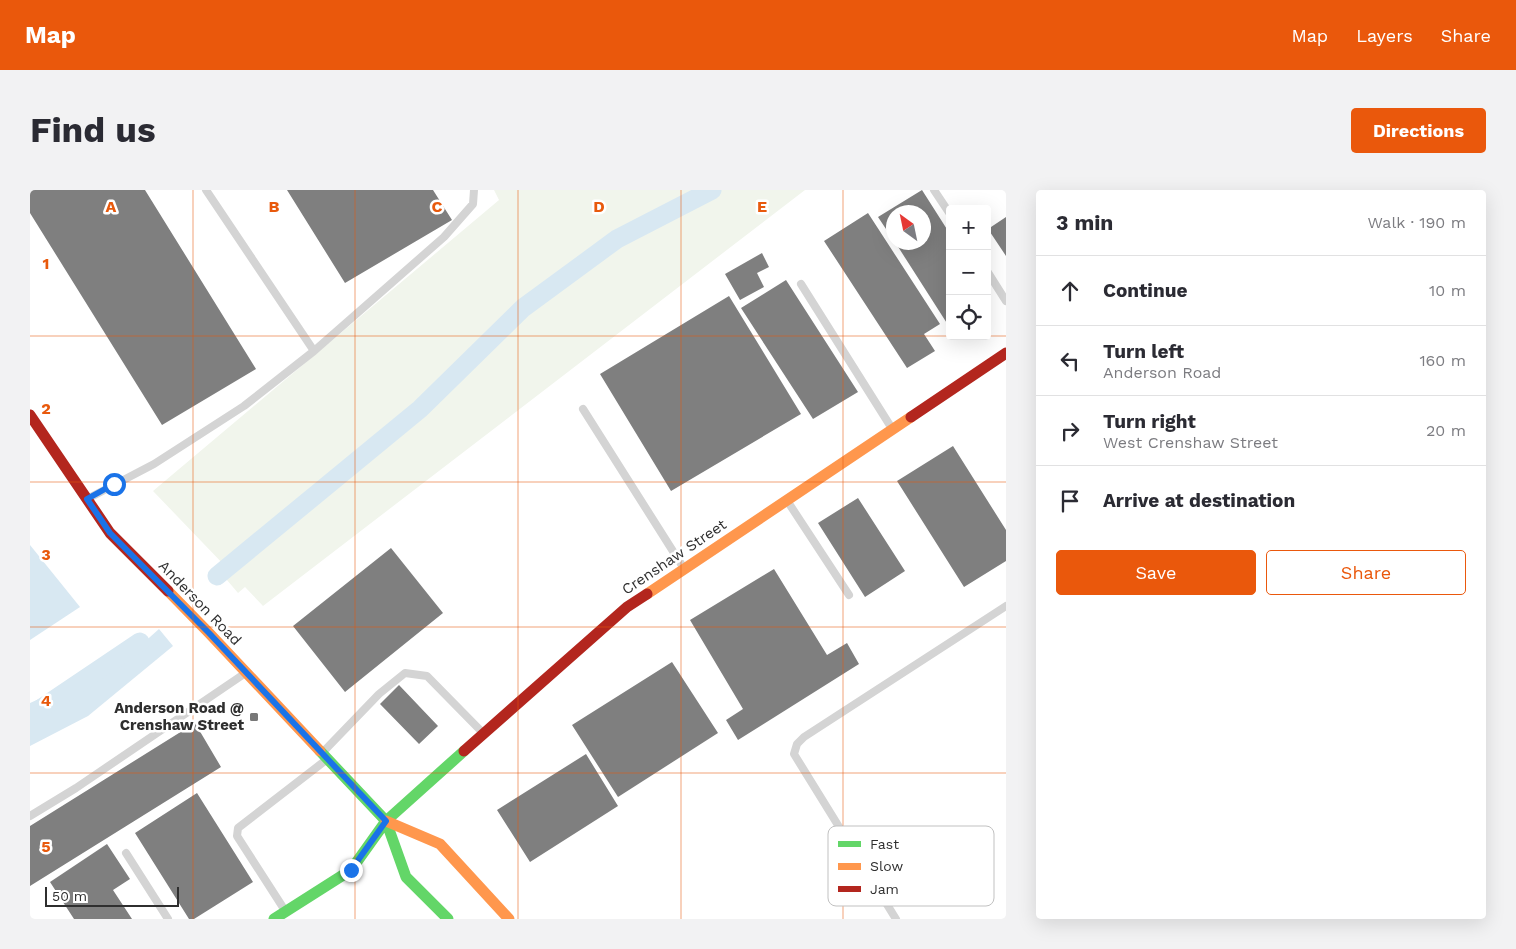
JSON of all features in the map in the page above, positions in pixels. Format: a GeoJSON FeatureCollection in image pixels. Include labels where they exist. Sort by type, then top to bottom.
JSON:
{"type":"FeatureCollection","features":[{"type":"Feature","properties":{"kind":"street","name":"Crenshaw Street"},"geometry":{"type":"LineString","coordinates":[[274,919],[288,915],[351,870],[386,821],[627,607],[1006,353]]}},
{"type":"Feature","properties":{"kind":"street","name":"Anderson Road"},"geometry":{"type":"LineString","coordinates":[[32,420],[110,533],[386,821],[440,844],[510,919]]}},
{"type":"Feature","properties":{"kind":"street","name":"Anderson Road"},"geometry":{"type":"LineString","coordinates":[[386,821],[406,877],[448,919]]}},
{"type":"Feature","properties":{"kind":"lane"},"geometry":{"type":"LineString","coordinates":[[206,190],[314,351]]}},
{"type":"Feature","properties":{"kind":"lane"},"geometry":{"type":"LineString","coordinates":[[87,499],[154,464],[244,406],[314,351],[444,237],[473,204],[474,190]]}},
{"type":"Feature","properties":{"kind":"lane"},"geometry":{"type":"LineString","coordinates":[[934,190],[946,208]]}},
{"type":"Feature","properties":{"kind":"lane"},"geometry":{"type":"LineString","coordinates":[[991,277],[1006,301]]}},
{"type":"Feature","properties":{"kind":"lane"},"geometry":{"type":"LineString","coordinates":[[801,284],[892,429]]}},
{"type":"Feature","properties":{"kind":"lane"},"geometry":{"type":"LineString","coordinates":[[583,409],[684,568]]}},
{"type":"Feature","properties":{"kind":"lane"},"geometry":{"type":"LineString","coordinates":[[786,500],[849,594]]}},
{"type":"Feature","properties":{"kind":"lane"},"geometry":{"type":"LineString","coordinates":[[839,826],[794,754],[797,744],[804,737],[1006,606]]}},
{"type":"Feature","properties":{"kind":"lane"},"geometry":{"type":"LineString","coordinates":[[30,816],[76,788],[246,673]]}},
{"type":"Feature","properties":{"kind":"lane"},"geometry":{"type":"LineString","coordinates":[[288,915],[237,836],[238,828],[324,756],[379,694],[405,673],[427,676],[483,734]]}},
{"type":"Feature","properties":{"kind":"lane"},"geometry":{"type":"LineString","coordinates":[[126,853],[168,919]]}},
{"type":"Feature","properties":{"kind":"lane"},"geometry":{"type":"LineString","coordinates":[[888,906],[896,919]]}},
{"type":"Feature","properties":{"kind":"shaded area"},"geometry":{"type":"Polygon","coordinates":[[[494,190],[805,190],[263,606],[245,587],[238,593],[221,573],[227,568],[153,491],[499,200],[494,190]]]}},
{"type":"Feature","properties":{"kind":"shaded area"},"geometry":{"type":"Polygon","coordinates":[[[30,545],[80,607],[30,640],[30,545]]]}},
{"type":"Feature","properties":{"kind":"shaded area"},"geometry":{"type":"Polygon","coordinates":[[[159,629],[173,646],[88,716],[30,746],[30,703],[122,662],[159,629]]]}},
{"type":"Feature","properties":{"kind":"building"},"geometry":{"type":"Polygon","coordinates":[[[30,190],[145,190],[256,369],[162,425],[30,213],[30,190]]]}},
{"type":"Feature","properties":{"kind":"building"},"geometry":{"type":"Polygon","coordinates":[[[287,190],[433,190],[452,220],[345,283],[287,190]]]}},
{"type":"Feature","properties":{"kind":"building"},"geometry":{"type":"Polygon","coordinates":[[[922,190],[946,228],[946,322],[900,250],[931,250],[931,205],[898,205],[922,190]]]}},
{"type":"Feature","properties":{"kind":"building"},"geometry":{"type":"Polygon","coordinates":[[[886,212],[886,229],[878,217],[886,212]]]}},
{"type":"Feature","properties":{"kind":"building"},"geometry":{"type":"Polygon","coordinates":[[[868,213],[886,241],[886,250],[892,250],[940,324],[924,334],[935,351],[907,368],[824,241],[868,213]]]}},
{"type":"Feature","properties":{"kind":"building"},"geometry":{"type":"Polygon","coordinates":[[[1006,217],[1006,256],[991,234],[991,227],[1006,217]]]}},
{"type":"Feature","properties":{"kind":"building"},"geometry":{"type":"Polygon","coordinates":[[[762,253],[769,267],[757,273],[764,287],[740,300],[725,274],[762,253]]]}},
{"type":"Feature","properties":{"kind":"building"},"geometry":{"type":"Polygon","coordinates":[[[786,280],[858,392],[813,419],[741,308],[786,280]]]}},
{"type":"Feature","properties":{"kind":"building"},"geometry":{"type":"Polygon","coordinates":[[[729,296],[801,414],[671,491],[600,374],[729,296]]]}},
{"type":"Feature","properties":{"kind":"building"},"geometry":{"type":"Polygon","coordinates":[[[953,446],[1006,530],[1006,561],[964,587],[897,481],[953,446]]]}},
{"type":"Feature","properties":{"kind":"building"},"geometry":{"type":"Polygon","coordinates":[[[858,498],[905,571],[865,597],[818,523],[858,498]]]}},
{"type":"Feature","properties":{"kind":"building"},"geometry":{"type":"Polygon","coordinates":[[[391,548],[443,613],[345,692],[293,626],[391,548]]]}},
{"type":"Feature","properties":{"kind":"building"},"geometry":{"type":"Polygon","coordinates":[[[774,569],[827,655],[847,643],[859,664],[738,740],[726,720],[743,709],[690,620],[774,569]]]}},
{"type":"Feature","properties":{"kind":"building"},"geometry":{"type":"Polygon","coordinates":[[[672,662],[718,733],[618,797],[572,725],[672,662]]]}},
{"type":"Feature","properties":{"kind":"building"},"geometry":{"type":"Polygon","coordinates":[[[399,685],[438,726],[419,744],[380,704],[399,685]]]}},
{"type":"Feature","properties":{"kind":"building"},"geometry":{"type":"Polygon","coordinates":[[[195,723],[221,767],[30,886],[30,826],[195,723]]]}},
{"type":"Feature","properties":{"kind":"building"},"geometry":{"type":"Polygon","coordinates":[[[586,754],[618,806],[530,862],[497,810],[586,754]]]}},
{"type":"Feature","properties":{"kind":"building"},"geometry":{"type":"Polygon","coordinates":[[[197,793],[253,882],[194,919],[189,919],[135,833],[197,793]]]}},
{"type":"Feature","properties":{"kind":"building"},"geometry":{"type":"Polygon","coordinates":[[[107,844],[130,879],[113,890],[132,919],[74,919],[50,882],[107,844]]]}},
{"type":"Feature","properties":{"kind":"waterway"},"geometry":{"type":"LineString","coordinates":[[217,576],[420,409],[523,308],[617,239],[712,190]]}},
{"type":"Feature","properties":{"kind":"waterway"},"geometry":{"type":"LineString","coordinates":[[30,716],[140,642]]}},
{"type":"Feature","properties":{"kind":"traffic: fast"},"geometry":{"type":"LineString","coordinates":[[320,751],[386,821],[406,877],[448,919]]}},
{"type":"Feature","properties":{"kind":"traffic: fast"},"geometry":{"type":"LineString","coordinates":[[274,919],[351,870],[386,821],[464,751]]}},
{"type":"Feature","properties":{"kind":"traffic: slow"},"geometry":{"type":"LineString","coordinates":[[647,594],[911,417]]}},
{"type":"Feature","properties":{"kind":"traffic: slow"},"geometry":{"type":"LineString","coordinates":[[168,591],[320,751]]}},
{"type":"Feature","properties":{"kind":"traffic: slow"},"geometry":{"type":"LineString","coordinates":[[386,821],[440,844],[509,919]]}},
{"type":"Feature","properties":{"kind":"traffic: jam"},"geometry":{"type":"LineString","coordinates":[[911,417],[1006,353]]}},
{"type":"Feature","properties":{"kind":"traffic: jam"},"geometry":{"type":"LineString","coordinates":[[30,415],[110,533],[168,591]]}},
{"type":"Feature","properties":{"kind":"traffic: jam"},"geometry":{"type":"LineString","coordinates":[[464,751],[627,607],[647,594]]}},
{"type":"Feature","properties":{"kind":"place","name":"Anderson Road @ Crenshaw Street"},"geometry":{"type":"Point","coordinates":[254,717]}},
{"type":"Feature","properties":{"kind":"route"},"geometry":{"type":"LineString","coordinates":[[114,484],[87,499],[110,533],[209,633],[386,821],[351,870]]}}]}
